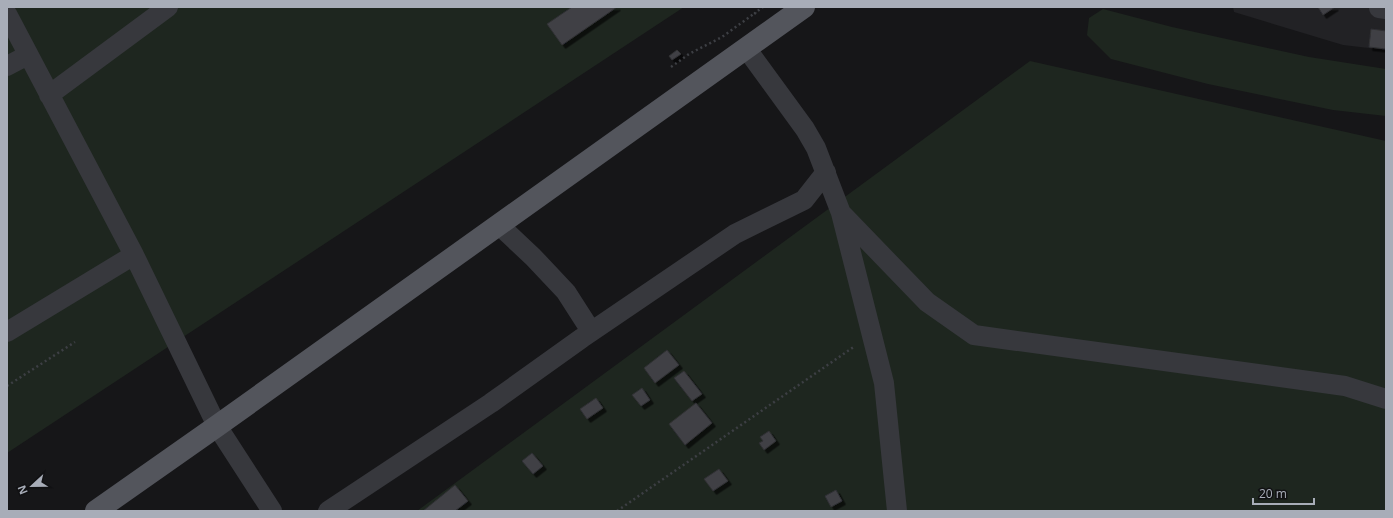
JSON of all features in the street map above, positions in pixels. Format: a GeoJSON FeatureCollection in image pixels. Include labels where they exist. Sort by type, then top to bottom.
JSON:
{"type":"FeatureCollection","features":[{"type":"Feature","properties":{"kind":"main road"},"geometry":{"type":"LineString","coordinates":[[96,511],[804,7]]}},
{"type":"Feature","properties":{"kind":"lane"},"geometry":{"type":"LineString","coordinates":[[49,94],[168,7]]}},
{"type":"Feature","properties":{"kind":"lane"},"geometry":{"type":"LineString","coordinates":[[7,14],[134,255],[217,426],[272,511]]}},
{"type":"Feature","properties":{"kind":"lane"},"geometry":{"type":"LineString","coordinates":[[746,48],[805,129],[816,148],[841,213],[884,383],[897,511]]}},
{"type":"Feature","properties":{"kind":"lane"},"geometry":{"type":"LineString","coordinates":[[7,66],[28,55]]}},
{"type":"Feature","properties":{"kind":"lane"},"geometry":{"type":"LineString","coordinates":[[328,511],[491,403],[591,332],[736,234],[804,200],[826,172]]}},
{"type":"Feature","properties":{"kind":"lane"},"geometry":{"type":"LineString","coordinates":[[841,213],[927,302],[974,335],[1345,386],[1386,399]]}},
{"type":"Feature","properties":{"kind":"lane"},"geometry":{"type":"LineString","coordinates":[[499,225],[533,257],[566,292],[591,332]]}},
{"type":"Feature","properties":{"kind":"lane"},"geometry":{"type":"LineString","coordinates":[[7,332],[134,255]]}},
{"type":"Feature","properties":{"kind":"path"},"geometry":{"type":"LineString","coordinates":[[671,68],[689,54],[722,37],[755,13]]}},
{"type":"Feature","properties":{"kind":"path"},"geometry":{"type":"LineString","coordinates":[[618,511],[872,335]]}},
{"type":"Feature","properties":{"kind":"path"},"geometry":{"type":"LineString","coordinates":[[7,386],[75,342]]}},
{"type":"Feature","properties":{"kind":"shaded area"},"geometry":{"type":"Polygon","coordinates":[[[7,7],[684,7],[7,453],[7,7]]]}},
{"type":"Feature","properties":{"kind":"shaded area"},"geometry":{"type":"Polygon","coordinates":[[[1233,7],[1386,7],[1386,50],[1343,45],[1234,12],[1233,7]]]}},
{"type":"Feature","properties":{"kind":"shaded area"},"geometry":{"type":"Polygon","coordinates":[[[1103,9],[1172,27],[1309,57],[1386,69],[1386,116],[1333,110],[1208,84],[1111,59],[1087,35],[1089,18],[1103,9]]]}},
{"type":"Feature","properties":{"kind":"shaded area"},"geometry":{"type":"Polygon","coordinates":[[[1030,61],[1386,141],[1386,511],[417,511],[1030,61]]]}},
{"type":"Feature","properties":{"kind":"building"},"geometry":{"type":"Polygon","coordinates":[[[572,7],[617,7],[562,45],[547,24],[572,7]]]}},
{"type":"Feature","properties":{"kind":"building"},"geometry":{"type":"Polygon","coordinates":[[[1318,7],[1335,7],[1323,15],[1318,7]]]}},
{"type":"Feature","properties":{"kind":"building"},"geometry":{"type":"Polygon","coordinates":[[[1371,29],[1386,31],[1386,49],[1369,47],[1371,29]]]}},
{"type":"Feature","properties":{"kind":"building"},"geometry":{"type":"Polygon","coordinates":[[[677,50],[681,54],[672,60],[669,56],[677,50]]]}},
{"type":"Feature","properties":{"kind":"building"},"geometry":{"type":"Polygon","coordinates":[[[667,350],[679,365],[655,383],[644,368],[667,350]]]}},
{"type":"Feature","properties":{"kind":"building"},"geometry":{"type":"Polygon","coordinates":[[[684,371],[702,394],[692,401],[674,378],[684,371]]]}},
{"type":"Feature","properties":{"kind":"building"},"geometry":{"type":"Polygon","coordinates":[[[642,388],[650,400],[641,406],[632,395],[642,388]]]}},
{"type":"Feature","properties":{"kind":"building"},"geometry":{"type":"Polygon","coordinates":[[[596,398],[603,408],[587,419],[580,409],[596,398]]]}},
{"type":"Feature","properties":{"kind":"building"},"geometry":{"type":"Polygon","coordinates":[[[696,403],[712,423],[685,445],[669,424],[696,403]]]}},
{"type":"Feature","properties":{"kind":"building"},"geometry":{"type":"Polygon","coordinates":[[[769,431],[776,441],[764,450],[759,443],[763,441],[760,437],[769,431]]]}},
{"type":"Feature","properties":{"kind":"building"},"geometry":{"type":"Polygon","coordinates":[[[532,453],[543,466],[533,474],[522,461],[532,453]]]}},
{"type":"Feature","properties":{"kind":"building"},"geometry":{"type":"Polygon","coordinates":[[[719,469],[728,481],[713,491],[704,479],[719,469]]]}},
{"type":"Feature","properties":{"kind":"building"},"geometry":{"type":"Polygon","coordinates":[[[455,485],[468,501],[455,511],[423,511],[455,485]]]}},
{"type":"Feature","properties":{"kind":"building"},"geometry":{"type":"Polygon","coordinates":[[[836,490],[842,501],[831,507],[825,496],[836,490]]]}}]}
